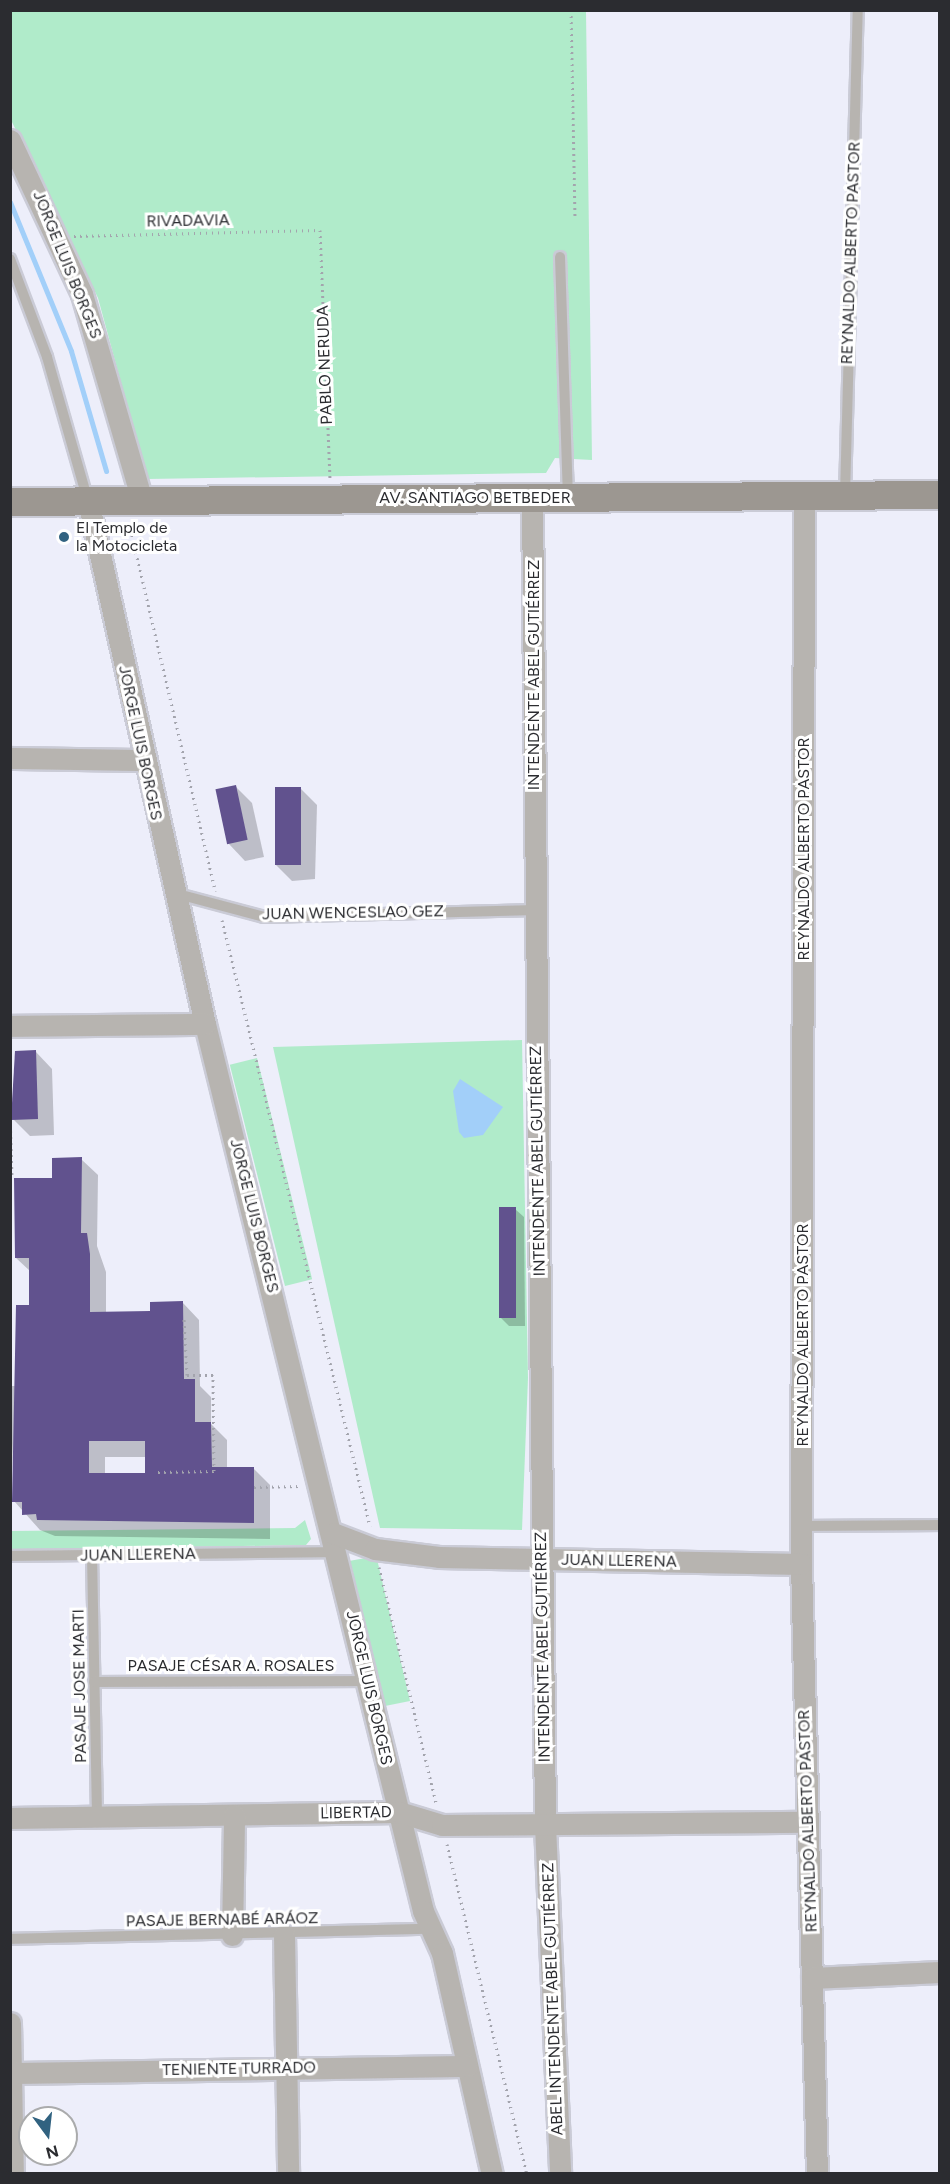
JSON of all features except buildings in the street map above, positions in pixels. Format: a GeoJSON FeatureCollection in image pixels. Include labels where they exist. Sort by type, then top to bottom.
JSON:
{"type":"FeatureCollection","features":[{"type":"Feature","properties":{"kind":"main road","name":"AV. SANTIAGO BETBEDER"},"geometry":{"type":"LineString","coordinates":[[10,502],[939,495]]}},
{"type":"Feature","properties":{"kind":"street","name":"JORGE LUIS BORGES"},"geometry":{"type":"LineString","coordinates":[[10,140],[57,236],[103,355],[135,500]]}},
{"type":"Feature","properties":{"kind":"street","name":"REYNALDO ALBERTO PASTOR"},"geometry":{"type":"LineString","coordinates":[[804,496],[803,1526],[801,1564],[817,2174]]}},
{"type":"Feature","properties":{"kind":"street","name":"INTENDENTE ABEL GUTIÉRREZ"},"geometry":{"type":"LineString","coordinates":[[532,497],[545,1824]]}},
{"type":"Feature","properties":{"kind":"street","name":"JORGE LUIS BORGES"},"geometry":{"type":"LineString","coordinates":[[88,501],[142,760],[205,1024],[335,1543],[423,1911],[435,1929],[492,2174]]}},
{"type":"Feature","properties":{"kind":"street"},"geometry":{"type":"LineString","coordinates":[[10,758],[142,760]]}},
{"type":"Feature","properties":{"kind":"street"},"geometry":{"type":"LineString","coordinates":[[10,1026],[205,1024]]}},
{"type":"Feature","properties":{"kind":"street","name":"JUAN LLERENA"},"geometry":{"type":"LineString","coordinates":[[335,1543],[375,1549],[542,1560],[801,1564]]}},
{"type":"Feature","properties":{"kind":"street","name":"LIBERTAD"},"geometry":{"type":"LineString","coordinates":[[10,1818],[399,1812],[442,1825],[808,1822]]}},
{"type":"Feature","properties":{"kind":"street"},"geometry":{"type":"LineString","coordinates":[[232,1935],[234,1815]]}},
{"type":"Feature","properties":{"kind":"street","name":"ABEL INTENDENTE ABEL GUTIÉRREZ"},"geometry":{"type":"LineString","coordinates":[[545,1824],[560,2174]]}},
{"type":"Feature","properties":{"kind":"street"},"geometry":{"type":"LineString","coordinates":[[284,1935],[288,2174]]}},
{"type":"Feature","properties":{"kind":"street"},"geometry":{"type":"LineString","coordinates":[[812,1978],[939,1972]]}},
{"type":"Feature","properties":{"kind":"street"},"geometry":{"type":"LineString","coordinates":[[10,2023],[13,2174]]}},
{"type":"Feature","properties":{"kind":"street","name":"TENIENTE TURRADO"},"geometry":{"type":"LineString","coordinates":[[11,2073],[467,2066]]}},
{"type":"Feature","properties":{"kind":"lane","name":"REYNALDO ALBERTO PASTOR"},"geometry":{"type":"LineString","coordinates":[[845,496],[858,10]]}},
{"type":"Feature","properties":{"kind":"lane"},"geometry":{"type":"LineString","coordinates":[[560,257],[568,497]]}},
{"type":"Feature","properties":{"kind":"lane","name":"JORGE LUIS BORGES"},"geometry":{"type":"LineString","coordinates":[[10,259],[47,357],[88,501]]}},
{"type":"Feature","properties":{"kind":"lane","name":"JUAN WENCESLAO GEZ"},"geometry":{"type":"LineString","coordinates":[[174,893],[264,917],[536,909]]}},
{"type":"Feature","properties":{"kind":"lane"},"geometry":{"type":"LineString","coordinates":[[803,1526],[939,1525]]}},
{"type":"Feature","properties":{"kind":"lane","name":"JUAN LLERENA"},"geometry":{"type":"LineString","coordinates":[[10,1556],[93,1555],[335,1543]]}},
{"type":"Feature","properties":{"kind":"lane","name":"PASAJE JOSE MARTI"},"geometry":{"type":"LineString","coordinates":[[93,1555],[97,1817]]}},
{"type":"Feature","properties":{"kind":"lane","name":"PASAJE CÉSAR A. ROSALES"},"geometry":{"type":"LineString","coordinates":[[94,1682],[367,1681]]}},
{"type":"Feature","properties":{"kind":"lane","name":"PASAJE BERNABÉ ARÁOZ"},"geometry":{"type":"LineString","coordinates":[[10,1939],[284,1935],[435,1929]]}},
{"type":"Feature","properties":{"kind":"path"},"geometry":{"type":"LineString","coordinates":[[571,10],[575,218]]}},
{"type":"Feature","properties":{"kind":"path","name":"RIVADAVIA"},"geometry":{"type":"LineString","coordinates":[[57,236],[320,230]]}},
{"type":"Feature","properties":{"kind":"path","name":"PABLO NERUDA"},"geometry":{"type":"LineString","coordinates":[[320,230],[331,499]]}},
{"type":"Feature","properties":{"kind":"path"},"geometry":{"type":"LineString","coordinates":[[135,500],[218,903],[527,2174]]}},
{"type":"Feature","properties":{"kind":"path"},"geometry":{"type":"LineString","coordinates":[[10,1113],[12,1178]]}},
{"type":"Feature","properties":{"kind":"path"},"geometry":{"type":"LineString","coordinates":[[158,1472],[214,1471],[213,1375],[187,1375],[184,1317]]}},
{"type":"Feature","properties":{"kind":"path"},"geometry":{"type":"LineString","coordinates":[[254,1487],[308,1486]]}},
{"type":"Feature","properties":{"kind":"green space"},"geometry":{"type":"Polygon","coordinates":[[[10,11],[586,11],[592,460],[555,458],[546,473],[147,479],[98,298],[11,120],[10,11]]]}},
{"type":"Feature","properties":{"kind":"green space"},"geometry":{"type":"Polygon","coordinates":[[[522,1040],[528,1378],[522,1530],[380,1528],[273,1047],[522,1040]]]}},
{"type":"Feature","properties":{"kind":"green space"},"geometry":{"type":"Polygon","coordinates":[[[257,1058],[312,1279],[285,1286],[230,1065],[257,1058]]]}},
{"type":"Feature","properties":{"kind":"green space"},"geometry":{"type":"Polygon","coordinates":[[[305,1520],[311,1539],[306,1545],[11,1550],[11,1531],[295,1528],[305,1520]]]}},
{"type":"Feature","properties":{"kind":"green space"},"geometry":{"type":"Polygon","coordinates":[[[371,1557],[377,1559],[410,1701],[385,1706],[349,1561],[371,1557]]]}},
{"type":"Feature","properties":{"kind":"water"},"geometry":{"type":"Polygon","coordinates":[[[460,1079],[503,1107],[483,1135],[464,1138],[459,1132],[453,1091],[460,1079]]]}},
{"type":"Feature","properties":{"kind":"waterway"},"geometry":{"type":"LineString","coordinates":[[10,202],[71,351],[106,471]]}},
{"type":"Feature","properties":{"kind":"place","name":"El Templo de la Motocicleta"},"geometry":{"type":"Point","coordinates":[64,537]}}]}
